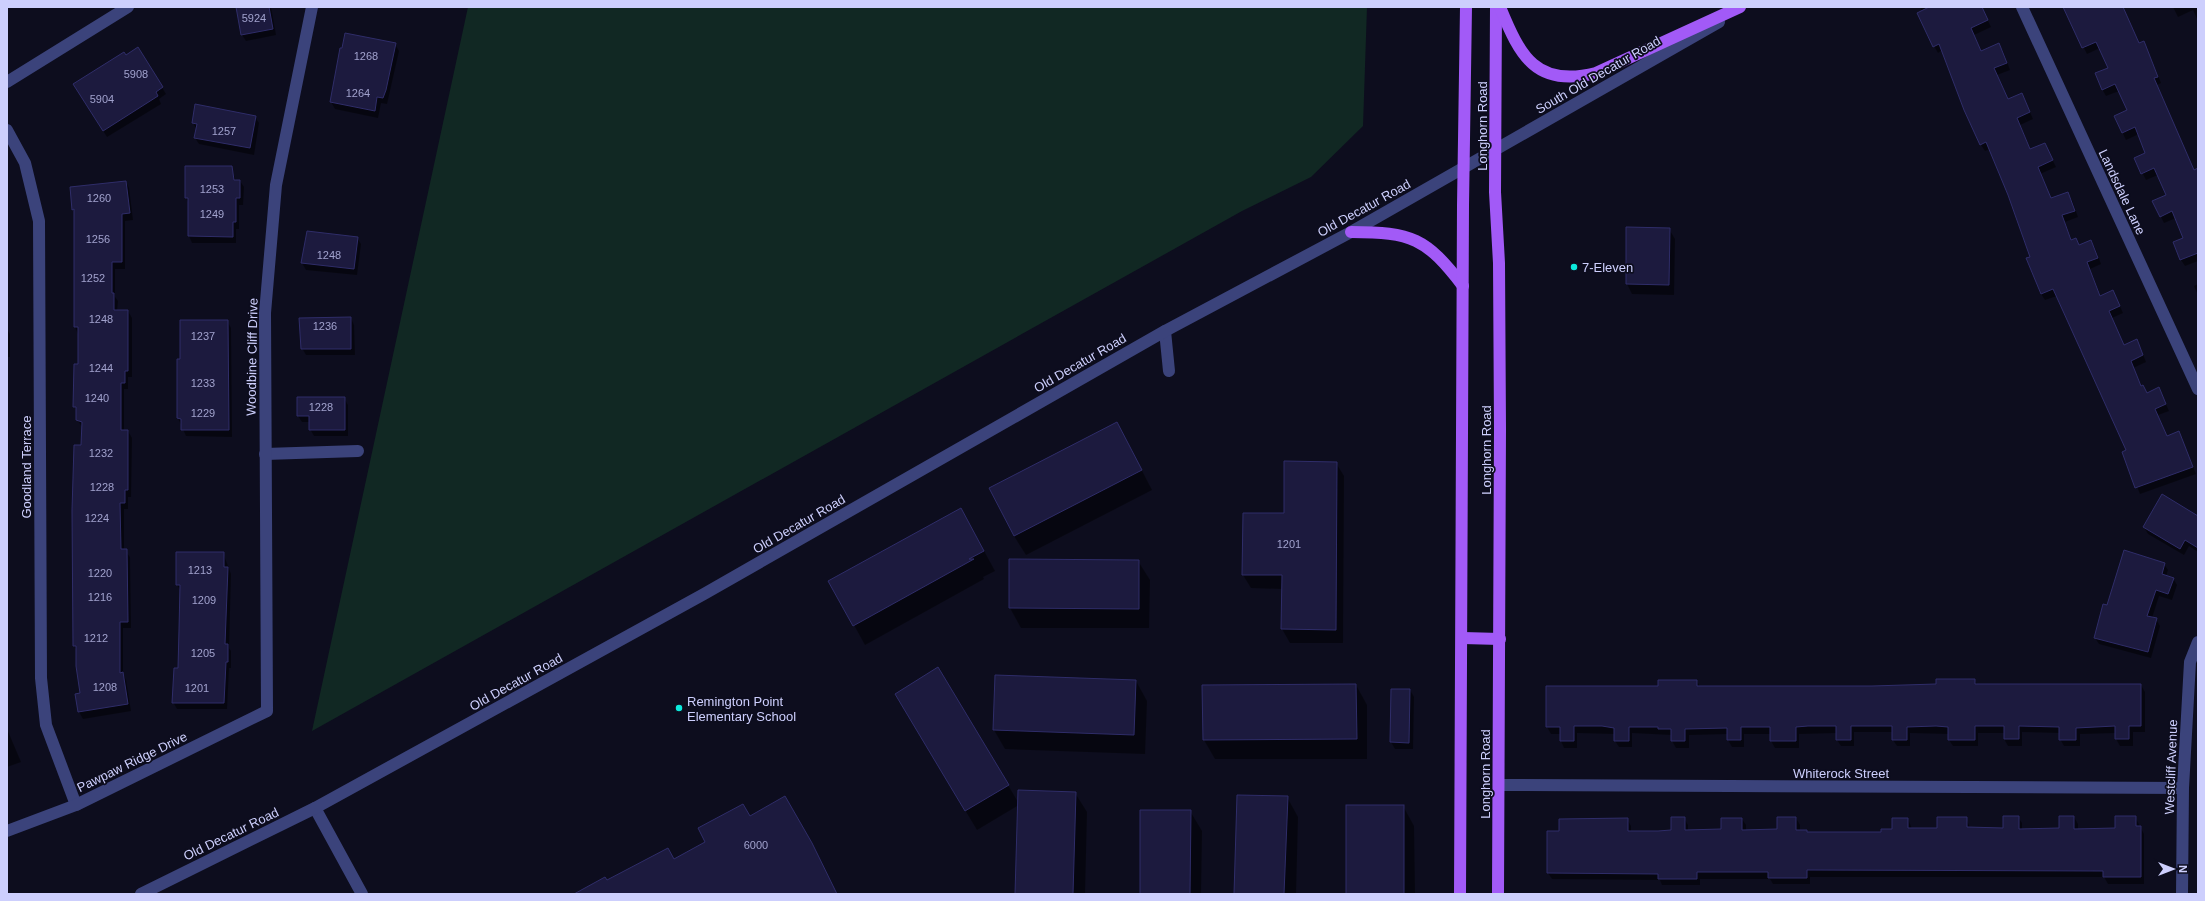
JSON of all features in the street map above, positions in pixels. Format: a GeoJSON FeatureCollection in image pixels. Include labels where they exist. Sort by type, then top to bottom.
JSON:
{"type":"FeatureCollection","features":[{"type":"Feature","properties":{"kind":"main road","name":"Longhorn Road"},"geometry":{"type":"LineString","coordinates":[[1460,894],[1460,769],[1463,638],[1463,286],[1466,7]]}},
{"type":"Feature","properties":{"kind":"main road","name":"Longhorn Road"},"geometry":{"type":"LineString","coordinates":[[1496,7],[1495,150],[1500,295],[1498,894]]}},
{"type":"Feature","properties":{"kind":"main road"},"geometry":{"type":"LineString","coordinates":[[1500,7],[1522,53],[1542,72],[1564,78],[1578,78],[1596,74],[1740,7]]}},
{"type":"Feature","properties":{"kind":"main road"},"geometry":{"type":"LineString","coordinates":[[1351,232],[1387,232],[1416,240],[1444,261],[1463,286]]}},
{"type":"Feature","properties":{"kind":"main road"},"geometry":{"type":"LineString","coordinates":[[1463,638],[1500,639]]}},
{"type":"Feature","properties":{"kind":"street"},"geometry":{"type":"LineString","coordinates":[[7,82],[128,7]]}},
{"type":"Feature","properties":{"kind":"street","name":"Woodbine Cliff Drive"},"geometry":{"type":"LineString","coordinates":[[267,711],[265,454],[266,313],[276,185],[312,7]]}},
{"type":"Feature","properties":{"kind":"street","name":"South Old Decatur Road"},"geometry":{"type":"LineString","coordinates":[[1464,167],[1745,7]]}},
{"type":"Feature","properties":{"kind":"street","name":"Landsdale Lane"},"geometry":{"type":"LineString","coordinates":[[2022,7],[2198,389]]}},
{"type":"Feature","properties":{"kind":"street","name":"Goodland Terrace"},"geometry":{"type":"LineString","coordinates":[[7,130],[25,163],[39,221],[41,678],[46,725],[76,805]]}},
{"type":"Feature","properties":{"kind":"street","name":"Old Decatur Road"},"geometry":{"type":"LineString","coordinates":[[141,894],[315,808],[704,594],[1165,331],[1351,232],[1464,167]]}},
{"type":"Feature","properties":{"kind":"street"},"geometry":{"type":"LineString","coordinates":[[1165,331],[1169,371]]}},
{"type":"Feature","properties":{"kind":"street"},"geometry":{"type":"LineString","coordinates":[[265,454],[358,451]]}},
{"type":"Feature","properties":{"kind":"street","name":"Westcliff Avenue"},"geometry":{"type":"LineString","coordinates":[[2182,894],[2183,788],[2190,662],[2198,642]]}},
{"type":"Feature","properties":{"kind":"street","name":"Pawpaw Ridge Drive"},"geometry":{"type":"LineString","coordinates":[[7,831],[76,805],[267,711]]}},
{"type":"Feature","properties":{"kind":"street","name":"Whiterock Street"},"geometry":{"type":"LineString","coordinates":[[1499,785],[2183,788]]}},
{"type":"Feature","properties":{"kind":"street"},"geometry":{"type":"LineString","coordinates":[[315,808],[362,894]]}},
{"type":"Feature","properties":{"kind":"green space"},"geometry":{"type":"Polygon","coordinates":[[[468,7],[1367,7],[1363,126],[1311,177],[1242,211],[312,731],[468,7]]]}},
{"type":"Feature","properties":{"kind":"building"},"geometry":{"type":"Polygon","coordinates":[[[236,7],[269,7],[273,29],[241,35],[236,7]]]}},
{"type":"Feature","properties":{"kind":"building"},"geometry":{"type":"Polygon","coordinates":[[[1929,7],[1982,7],[1988,20],[1971,28],[1981,51],[1999,43],[2007,63],[1994,68],[2008,99],[2022,93],[2030,112],[2017,118],[2030,149],[2045,143],[2053,160],[2038,167],[2051,198],[2068,192],[2075,211],[2062,215],[2071,240],[2076,238],[2079,245],[2091,240],[2098,258],[2087,262],[2100,296],[2113,290],[2120,306],[2109,311],[2124,345],[2137,339],[2143,355],[2131,361],[2141,386],[2143,385],[2147,393],[2159,387],[2166,404],[2155,409],[2167,436],[2179,431],[2193,467],[2135,488],[2122,452],[2126,450],[2053,289],[2041,294],[2026,258],[2030,257],[2008,195],[1986,142],[1980,145],[1964,110],[1939,44],[1933,47],[1917,13],[1929,7]]]}},
{"type":"Feature","properties":{"kind":"building"},"geometry":{"type":"Polygon","coordinates":[[[2063,7],[2123,7],[2139,43],[2144,41],[2158,77],[2154,78],[2194,170],[2198,168],[2198,253],[2180,260],[2173,242],[2183,238],[2172,211],[2160,217],[2152,201],[2166,195],[2154,168],[2141,174],[2134,158],[2145,153],[2135,127],[2122,133],[2114,116],[2127,110],[2115,84],[2102,90],[2095,73],[2108,68],[2096,42],[2082,48],[2063,7]]]}},
{"type":"Feature","properties":{"kind":"building"},"geometry":{"type":"Polygon","coordinates":[[[345,33],[396,43],[386,90],[383,98],[377,97],[375,111],[330,102],[340,48],[342,48],[345,33]]]}},
{"type":"Feature","properties":{"kind":"building"},"geometry":{"type":"Polygon","coordinates":[[[138,47],[163,87],[156,92],[158,96],[103,131],[73,84],[124,52],[126,55],[138,47]]]}},
{"type":"Feature","properties":{"kind":"building"},"geometry":{"type":"Polygon","coordinates":[[[195,104],[256,116],[250,148],[194,138],[197,124],[192,123],[195,104]]]}},
{"type":"Feature","properties":{"kind":"building"},"geometry":{"type":"Polygon","coordinates":[[[185,166],[232,166],[234,180],[240,180],[240,198],[236,198],[236,222],[233,222],[233,237],[188,236],[188,198],[185,198],[185,166]]]}},
{"type":"Feature","properties":{"kind":"building"},"geometry":{"type":"Polygon","coordinates":[[[126,181],[130,213],[122,214],[122,262],[112,262],[112,293],[114,293],[114,310],[128,310],[128,371],[125,371],[125,383],[121,383],[121,430],[128,430],[128,490],[125,490],[125,503],[120,503],[121,549],[127,549],[128,622],[120,622],[120,673],[123,672],[128,704],[78,712],[75,694],[80,693],[76,666],[76,646],[73,646],[72,510],[74,445],[81,445],[82,422],[76,420],[76,407],[73,407],[74,364],[78,364],[78,327],[74,327],[74,209],[72,210],[70,187],[126,181]]]}},
{"type":"Feature","properties":{"kind":"building"},"geometry":{"type":"Polygon","coordinates":[[[1626,227],[1670,228],[1669,285],[1626,284],[1626,227]]]}},
{"type":"Feature","properties":{"kind":"building"},"geometry":{"type":"Polygon","coordinates":[[[307,231],[358,237],[354,269],[301,263],[307,231]]]}},
{"type":"Feature","properties":{"kind":"building"},"geometry":{"type":"Polygon","coordinates":[[[351,317],[351,349],[301,349],[299,318],[351,317]]]}},
{"type":"Feature","properties":{"kind":"building"},"geometry":{"type":"Polygon","coordinates":[[[180,320],[228,320],[229,430],[181,430],[181,419],[177,418],[177,359],[180,359],[180,320]]]}},
{"type":"Feature","properties":{"kind":"building"},"geometry":{"type":"Polygon","coordinates":[[[297,397],[345,397],[345,430],[309,430],[309,416],[297,416],[297,397]]]}},
{"type":"Feature","properties":{"kind":"building"},"geometry":{"type":"Polygon","coordinates":[[[1117,422],[1142,470],[1014,536],[989,488],[1117,422]]]}},
{"type":"Feature","properties":{"kind":"building"},"geometry":{"type":"Polygon","coordinates":[[[1284,461],[1337,462],[1336,630],[1281,629],[1282,575],[1242,575],[1243,513],[1284,513],[1284,461]]]}},
{"type":"Feature","properties":{"kind":"building"},"geometry":{"type":"Polygon","coordinates":[[[2162,494],[2198,516],[2198,548],[2185,540],[2180,549],[2143,527],[2162,494]]]}},
{"type":"Feature","properties":{"kind":"building"},"geometry":{"type":"Polygon","coordinates":[[[961,508],[984,551],[969,559],[974,559],[853,626],[828,581],[961,508]]]}},
{"type":"Feature","properties":{"kind":"building"},"geometry":{"type":"Polygon","coordinates":[[[2124,550],[2165,563],[2162,574],[2174,578],[2168,594],[2156,590],[2147,616],[2157,618],[2148,652],[2094,638],[2103,604],[2107,605],[2124,550]]]}},
{"type":"Feature","properties":{"kind":"building"},"geometry":{"type":"Polygon","coordinates":[[[176,552],[224,552],[224,567],[228,567],[225,644],[228,644],[228,662],[226,662],[224,703],[172,703],[174,668],[178,668],[180,585],[176,585],[176,552]]]}},
{"type":"Feature","properties":{"kind":"building"},"geometry":{"type":"Polygon","coordinates":[[[1009,559],[1139,560],[1139,609],[1009,608],[1009,559]]]}},
{"type":"Feature","properties":{"kind":"building"},"geometry":{"type":"Polygon","coordinates":[[[938,667],[1009,785],[965,811],[895,694],[938,667]]]}},
{"type":"Feature","properties":{"kind":"building"},"geometry":{"type":"Polygon","coordinates":[[[995,675],[1136,680],[1134,735],[993,730],[995,675]]]}},
{"type":"Feature","properties":{"kind":"building"},"geometry":{"type":"Polygon","coordinates":[[[1936,679],[1975,679],[1975,684],[2141,684],[2141,726],[2129,726],[2129,739],[2115,739],[2115,726],[2076,728],[2076,740],[2059,740],[2059,727],[2019,726],[2019,739],[2004,739],[2004,726],[1975,726],[1975,740],[1948,740],[1948,727],[1936,726],[1907,727],[1907,740],[1892,740],[1892,726],[1851,726],[1851,740],[1836,740],[1836,726],[1808,726],[1796,727],[1796,741],[1770,741],[1770,727],[1741,727],[1741,740],[1727,740],[1727,728],[1685,729],[1685,741],[1671,741],[1671,729],[1658,729],[1658,727],[1629,727],[1629,741],[1614,741],[1614,728],[1602,726],[1574,726],[1574,741],[1560,741],[1560,727],[1546,727],[1546,686],[1658,686],[1658,680],[1697,680],[1697,686],[1872,686],[1936,684],[1936,679]]]}},
{"type":"Feature","properties":{"kind":"building"},"geometry":{"type":"Polygon","coordinates":[[[1356,684],[1357,739],[1203,740],[1202,685],[1356,684]]]}},
{"type":"Feature","properties":{"kind":"building"},"geometry":{"type":"Polygon","coordinates":[[[1391,689],[1410,689],[1409,743],[1390,742],[1391,689]]]}},
{"type":"Feature","properties":{"kind":"building"},"geometry":{"type":"Polygon","coordinates":[[[1018,790],[1076,792],[1073,894],[1015,894],[1018,790]]]}},
{"type":"Feature","properties":{"kind":"building"},"geometry":{"type":"Polygon","coordinates":[[[1237,795],[1288,796],[1284,894],[1234,894],[1237,795]]]}},
{"type":"Feature","properties":{"kind":"building"},"geometry":{"type":"Polygon","coordinates":[[[785,796],[812,843],[837,894],[574,894],[605,877],[607,880],[668,848],[674,859],[705,842],[698,828],[743,804],[750,816],[785,796]]]}},
{"type":"Feature","properties":{"kind":"building"},"geometry":{"type":"Polygon","coordinates":[[[1346,805],[1404,805],[1404,894],[1346,894],[1346,805]]]}},
{"type":"Feature","properties":{"kind":"building"},"geometry":{"type":"Polygon","coordinates":[[[1140,810],[1191,810],[1190,894],[1140,894],[1140,810]]]}},
{"type":"Feature","properties":{"kind":"building"},"geometry":{"type":"Polygon","coordinates":[[[2003,816],[2019,816],[2019,829],[2059,828],[2059,816],[2074,816],[2074,829],[2115,828],[2115,816],[2136,816],[2136,826],[2141,826],[2141,877],[2103,877],[2103,871],[1807,870],[1807,878],[1768,878],[1768,872],[1697,872],[1697,879],[1658,879],[1658,874],[1547,873],[1547,831],[1559,831],[1559,819],[1628,818],[1628,831],[1658,831],[1671,830],[1671,817],[1685,817],[1685,830],[1721,829],[1721,818],[1742,818],[1742,830],[1777,829],[1777,817],[1796,817],[1796,830],[1807,830],[1807,832],[1881,832],[1881,829],[1892,829],[1892,818],[1908,818],[1908,828],[1937,828],[1937,817],[1967,817],[1967,827],[2003,828],[2003,816]]]}},
{"type":"Feature","properties":{"kind":"place","name":"7-Eleven"},"geometry":{"type":"Point","coordinates":[1574,267]}},
{"type":"Feature","properties":{"kind":"place","name":"Remington Point Elementary School"},"geometry":{"type":"Point","coordinates":[679,708]}}]}
